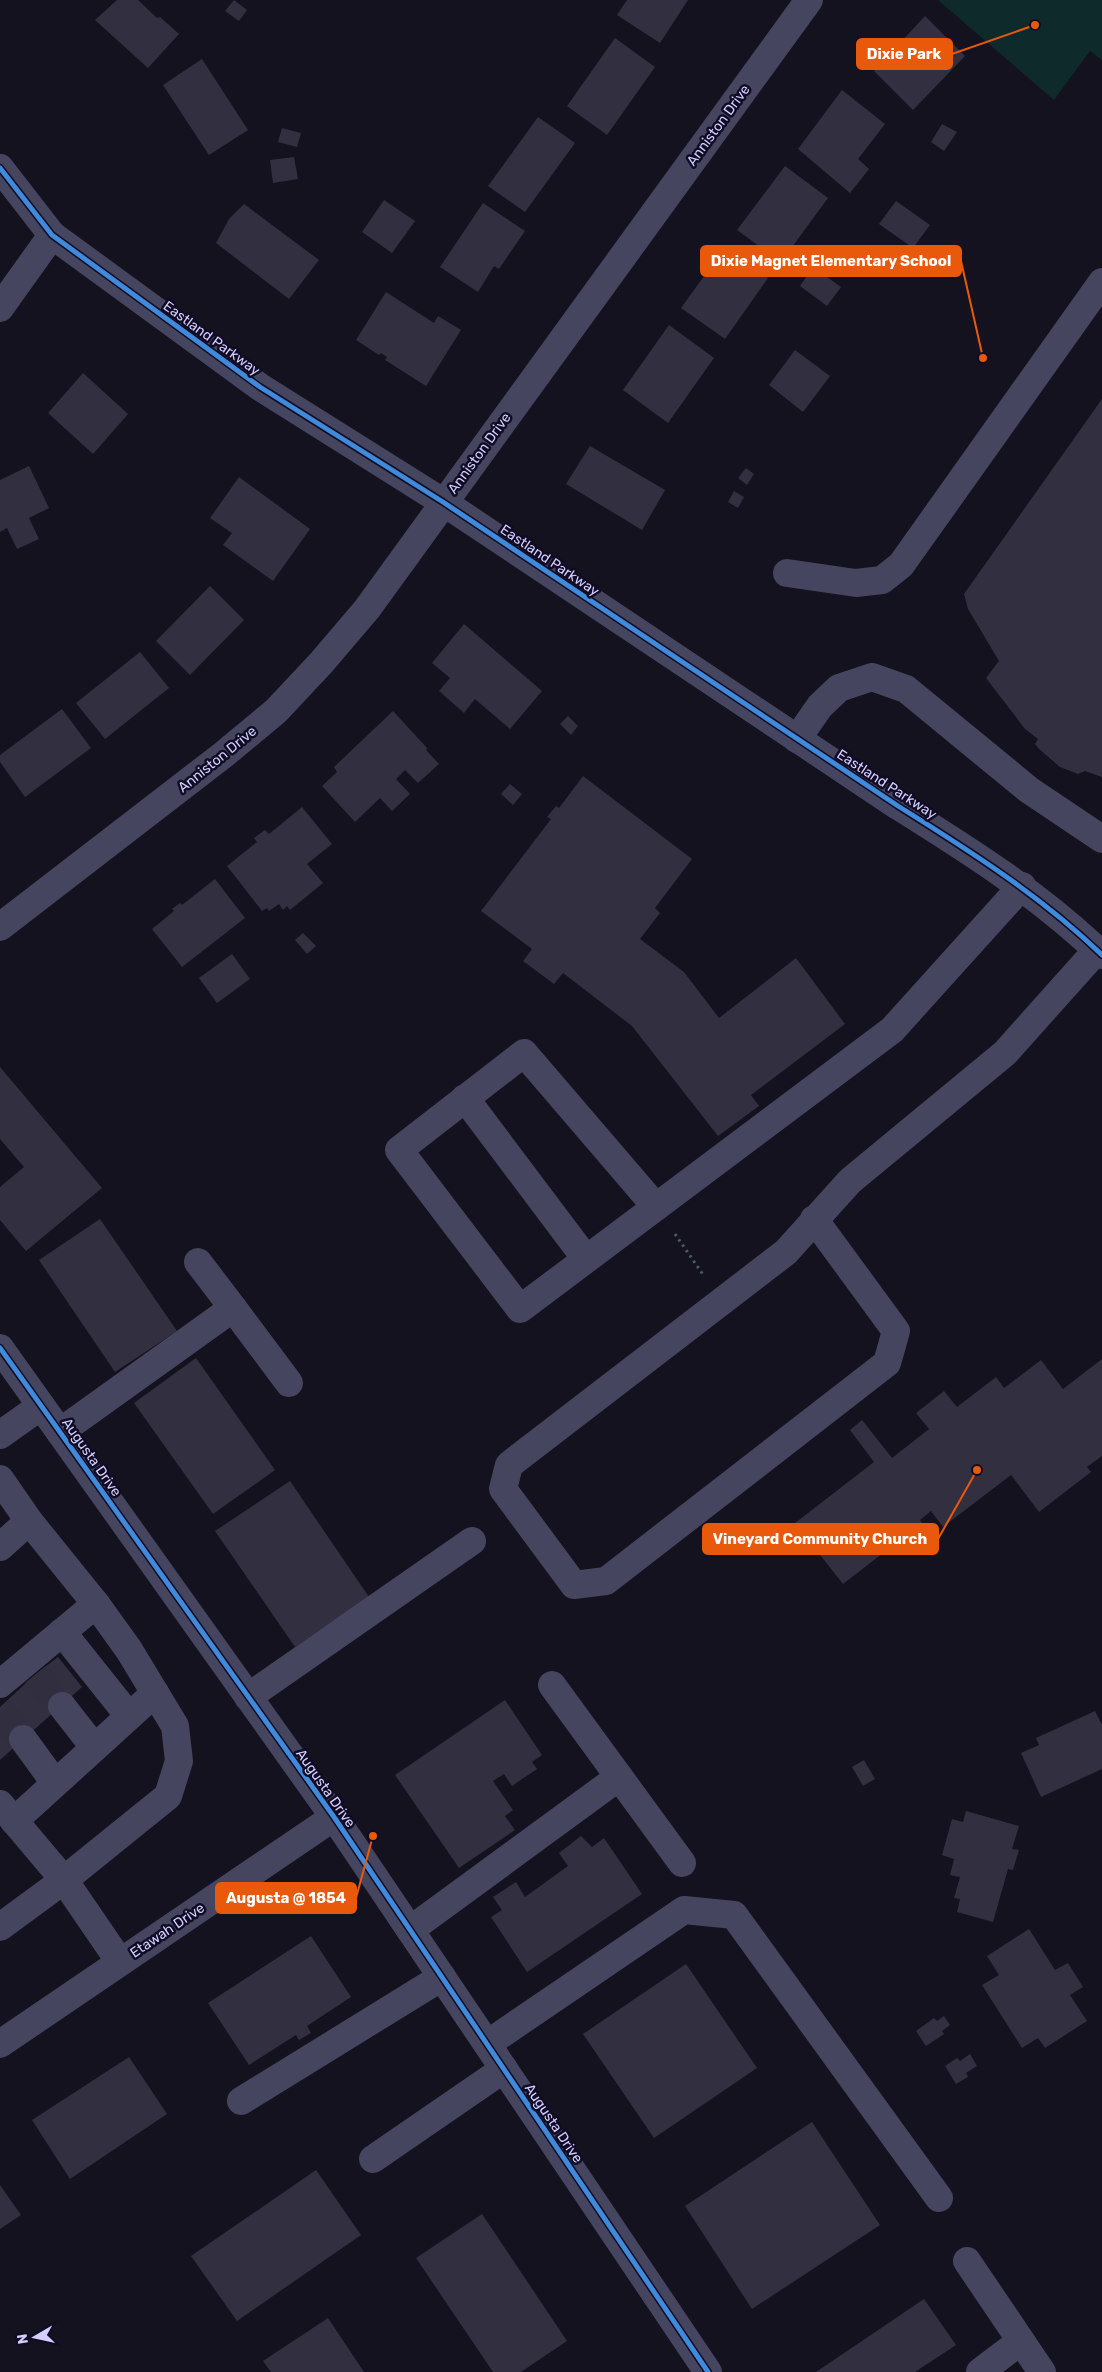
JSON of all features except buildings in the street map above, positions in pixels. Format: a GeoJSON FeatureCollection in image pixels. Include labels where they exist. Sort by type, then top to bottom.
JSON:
{"type":"FeatureCollection","features":[{"type":"Feature","properties":{"kind":"street","name":"Anniston Drive"},"geometry":{"type":"LineString","coordinates":[[0,927],[223,756],[276,711],[321,663],[367,609],[809,0]]}},
{"type":"Feature","properties":{"kind":"street","name":"Eastland Parkway"},"geometry":{"type":"LineString","coordinates":[[0,168],[52,235],[260,387],[443,502],[797,739],[1022,886],[1099,953]]}},
{"type":"Feature","properties":{"kind":"street"},"geometry":{"type":"LineString","coordinates":[[0,308],[52,235]]}},
{"type":"Feature","properties":{"kind":"street"},"geometry":{"type":"LineString","coordinates":[[788,573],[856,583],[882,580],[901,565],[1102,282]]}},
{"type":"Feature","properties":{"kind":"street"},"geometry":{"type":"LineString","coordinates":[[797,739],[820,706],[839,688],[872,677],[906,689],[1029,790],[1102,839]]}},
{"type":"Feature","properties":{"kind":"street"},"geometry":{"type":"LineString","coordinates":[[656,1207],[524,1053],[399,1150],[520,1308],[656,1207],[892,1030],[1022,886]]}},
{"type":"Feature","properties":{"kind":"street"},"geometry":{"type":"LineString","coordinates":[[814,1219],[896,1331],[887,1363],[606,1581],[574,1585],[503,1490],[510,1465],[786,1252],[814,1219],[850,1181],[1005,1053],[1099,953]]}},
{"type":"Feature","properties":{"kind":"street"},"geometry":{"type":"LineString","coordinates":[[465,1098],[586,1259]]}},
{"type":"Feature","properties":{"kind":"street"},"geometry":{"type":"LineString","coordinates":[[198,1262],[289,1383]]}},
{"type":"Feature","properties":{"kind":"street"},"geometry":{"type":"LineString","coordinates":[[60,1432],[233,1308]]}},
{"type":"Feature","properties":{"kind":"street","name":"Augusta Drive"},"geometry":{"type":"LineString","coordinates":[[0,1348],[334,1817],[708,2372]]}},
{"type":"Feature","properties":{"kind":"street"},"geometry":{"type":"LineString","coordinates":[[0,1434],[41,1406]]}},
{"type":"Feature","properties":{"kind":"street"},"geometry":{"type":"LineString","coordinates":[[0,1480],[29,1521],[96,1604],[129,1650],[175,1726],[179,1761],[168,1796],[64,1880],[0,1927]]}},
{"type":"Feature","properties":{"kind":"street"},"geometry":{"type":"LineString","coordinates":[[0,1547],[29,1521]]}},
{"type":"Feature","properties":{"kind":"street"},"geometry":{"type":"LineString","coordinates":[[248,1697],[472,1541]]}},
{"type":"Feature","properties":{"kind":"street"},"geometry":{"type":"LineString","coordinates":[[0,1684],[31,1668],[62,1632],[96,1604]]}},
{"type":"Feature","properties":{"kind":"street"},"geometry":{"type":"LineString","coordinates":[[62,1632],[129,1716]]}},
{"type":"Feature","properties":{"kind":"street"},"geometry":{"type":"LineString","coordinates":[[552,1685],[682,1863]]}},
{"type":"Feature","properties":{"kind":"street"},"geometry":{"type":"LineString","coordinates":[[120,1962],[64,1880],[7,1813],[55,1783],[155,1693]]}},
{"type":"Feature","properties":{"kind":"street"},"geometry":{"type":"LineString","coordinates":[[62,1706],[94,1747]]}},
{"type":"Feature","properties":{"kind":"street"},"geometry":{"type":"LineString","coordinates":[[23,1739],[55,1783]]}},
{"type":"Feature","properties":{"kind":"street"},"geometry":{"type":"LineString","coordinates":[[410,1930],[619,1777]]}},
{"type":"Feature","properties":{"kind":"street","name":"Etawah Drive"},"geometry":{"type":"LineString","coordinates":[[0,2044],[334,1817]]}},
{"type":"Feature","properties":{"kind":"street"},"geometry":{"type":"LineString","coordinates":[[487,2044],[684,1910],[734,1915],[939,2198]]}},
{"type":"Feature","properties":{"kind":"street"},"geometry":{"type":"LineString","coordinates":[[241,2101],[442,1977]]}},
{"type":"Feature","properties":{"kind":"street"},"geometry":{"type":"LineString","coordinates":[[373,2159],[504,2070]]}},
{"type":"Feature","properties":{"kind":"street"},"geometry":{"type":"LineString","coordinates":[[967,2261],[1042,2372]]}},
{"type":"Feature","properties":{"kind":"street"},"geometry":{"type":"LineString","coordinates":[[980,2372],[1021,2341]]}},
{"type":"Feature","properties":{"kind":"path"},"geometry":{"type":"LineString","coordinates":[[656,1207],[722,1301]]}},
{"type":"Feature","properties":{"kind":"green space"},"geometry":{"type":"Polygon","coordinates":[[[938,0],[1102,0],[1102,60],[1090,51],[1054,100],[938,0]]]}},
{"type":"Feature","properties":{"kind":"tunnel"},"geometry":{"type":"LineString","coordinates":[[36,1674],[62,1706]]}},
{"type":"Feature","properties":{"kind":"tunnel"},"geometry":{"type":"LineString","coordinates":[[0,1710],[23,1739]]}},
{"type":"Feature","properties":{"kind":"cycle path"},"geometry":{"type":"LineString","coordinates":[[0,168],[52,235],[260,387],[443,502],[898,806],[978,857],[1055,913],[1102,955]]}},
{"type":"Feature","properties":{"kind":"cycle path"},"geometry":{"type":"LineString","coordinates":[[0,1348],[334,1817],[708,2372]]}},
{"type":"Feature","properties":{"kind":"place","name":"Dixie Park"},"geometry":{"type":"Point","coordinates":[1035,25]}},
{"type":"Feature","properties":{"kind":"place","name":"Dixie Magnet Elementary School"},"geometry":{"type":"Point","coordinates":[983,358]}},
{"type":"Feature","properties":{"kind":"place","name":"Vineyard Community Church"},"geometry":{"type":"Point","coordinates":[977,1470]}},
{"type":"Feature","properties":{"kind":"place","name":"Augusta @ 1854"},"geometry":{"type":"Point","coordinates":[373,1836]}}]}
